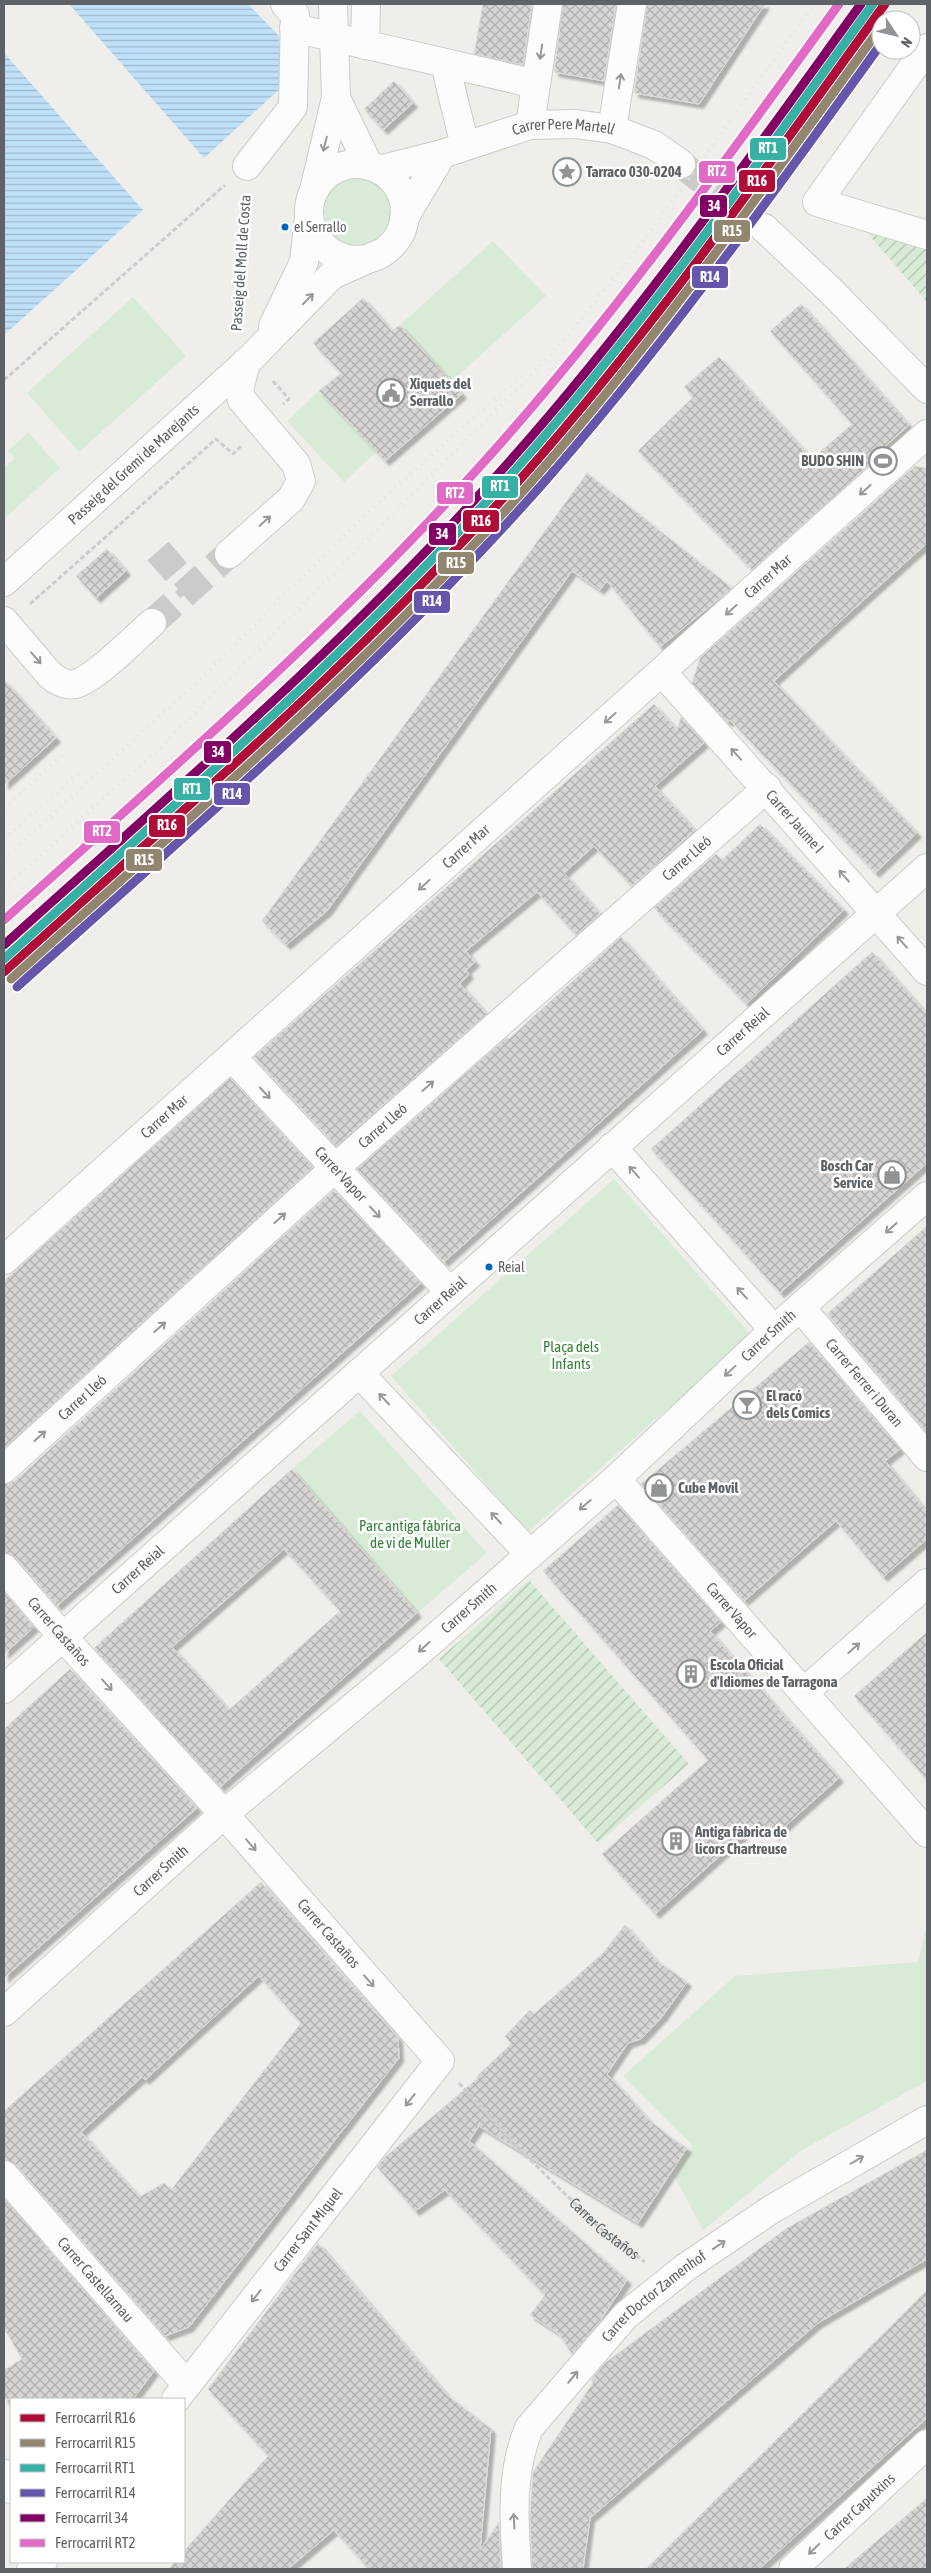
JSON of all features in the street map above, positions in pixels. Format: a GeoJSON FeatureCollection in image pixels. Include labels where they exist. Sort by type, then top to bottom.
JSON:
{"type":"FeatureCollection","features":[{"type":"Feature","properties":{"kind":"street"},"geometry":{"type":"LineString","coordinates":[[333,4],[336,98],[374,168]]}},
{"type":"Feature","properties":{"kind":"street"},"geometry":{"type":"LineString","coordinates":[[365,46],[366,4]]}},
{"type":"Feature","properties":{"kind":"street"},"geometry":{"type":"LineString","coordinates":[[530,124],[548,4]]}},
{"type":"Feature","properties":{"kind":"street"},"geometry":{"type":"LineString","coordinates":[[612,130],[632,4]]}},
{"type":"Feature","properties":{"kind":"street"},"geometry":{"type":"LineString","coordinates":[[247,166],[293,107],[290,16],[334,38],[536,84]]}},
{"type":"Feature","properties":{"kind":"street"},"geometry":{"type":"LineString","coordinates":[[927,48],[817,202],[927,235]]}},
{"type":"Feature","properties":{"kind":"street"},"geometry":{"type":"LineString","coordinates":[[404,218],[454,150],[445,64]]}},
{"type":"Feature","properties":{"kind":"street","name":"Passeig del Gremi de Marejants"},"geometry":{"type":"LineString","coordinates":[[253,356],[304,262],[311,203],[336,98]]}},
{"type":"Feature","properties":{"kind":"street","name":"Carrer Pere Martell"},"geometry":{"type":"LineString","coordinates":[[374,168],[454,150],[530,124],[574,124],[612,130],[654,144],[681,164]]}},
{"type":"Feature","properties":{"kind":"street"},"geometry":{"type":"LineString","coordinates":[[358,164],[374,168],[388,175],[398,187],[404,202],[404,218],[400,232],[391,245],[379,254],[364,259],[348,259],[333,254],[321,244],[312,230],[311,203],[321,180],[332,171],[345,165],[358,164]]}},
{"type":"Feature","properties":{"kind":"street"},"geometry":{"type":"LineString","coordinates":[[764,228],[831,291],[927,390]]}},
{"type":"Feature","properties":{"kind":"street","name":"Passeig del Gremi de Marejants"},"geometry":{"type":"LineString","coordinates":[[4,582],[253,356],[332,275],[379,254]]}},
{"type":"Feature","properties":{"kind":"street"},"geometry":{"type":"LineString","coordinates":[[229,554],[291,498],[301,481],[296,464],[242,400],[238,390],[253,356]]}},
{"type":"Feature","properties":{"kind":"street","name":"Carrer Mar"},"geometry":{"type":"LineString","coordinates":[[4,1260],[927,434]]}},
{"type":"Feature","properties":{"kind":"street"},"geometry":{"type":"LineString","coordinates":[[15,614],[50,675],[58,681],[75,684],[92,675],[152,623]]}},
{"type":"Feature","properties":{"kind":"street","name":"Carrer Jaume I"},"geometry":{"type":"LineString","coordinates":[[662,672],[767,788],[927,971]]}},
{"type":"Feature","properties":{"kind":"street","name":"Carrer Lleó"},"geometry":{"type":"LineString","coordinates":[[4,1469],[335,1168],[767,788]]}},
{"type":"Feature","properties":{"kind":"street","name":"Carrer Reial"},"geometry":{"type":"LineString","coordinates":[[4,1689],[927,868]]}},
{"type":"Feature","properties":{"kind":"street","name":"Carrer Vapor"},"geometry":{"type":"LineString","coordinates":[[232,1057],[450,1292]]}},
{"type":"Feature","properties":{"kind":"street"},"geometry":{"type":"LineString","coordinates":[[612,1147],[774,1330]]}},
{"type":"Feature","properties":{"kind":"street","name":"Carrer Smith"},"geometry":{"type":"LineString","coordinates":[[4,2012],[224,1814],[412,1658],[616,1479],[774,1330],[927,1196]]}},
{"type":"Feature","properties":{"kind":"street","name":"Carrer Ferrer i Duran"},"geometry":{"type":"LineString","coordinates":[[801,1308],[927,1457]]}},
{"type":"Feature","properties":{"kind":"street"},"geometry":{"type":"LineString","coordinates":[[359,1373],[530,1553]]}},
{"type":"Feature","properties":{"kind":"street","name":"Carrer Vapor"},"geometry":{"type":"LineString","coordinates":[[616,1479],[927,1833]]}},
{"type":"Feature","properties":{"kind":"street","name":"Carrer Castaños"},"geometry":{"type":"LineString","coordinates":[[4,1568],[62,1636],[224,1814],[440,2061]]}},
{"type":"Feature","properties":{"kind":"street"},"geometry":{"type":"LineString","coordinates":[[804,1692],[927,1583]]}},
{"type":"Feature","properties":{"kind":"street","name":"Carrer Sant Miquel"},"geometry":{"type":"LineString","coordinates":[[181,2392],[440,2061]]}},
{"type":"Feature","properties":{"kind":"street","name":"Carrer Doctor Zamenhof"},"geometry":{"type":"LineString","coordinates":[[517,2569],[514,2511],[520,2450],[529,2428],[626,2315],[670,2280],[772,2208],[927,2120]]}},
{"type":"Feature","properties":{"kind":"street","name":"Carrer Castellarnau"},"geometry":{"type":"LineString","coordinates":[[4,2175],[181,2392]]}},
{"type":"Feature","properties":{"kind":"street","name":"Carrer Caputxins"},"geometry":{"type":"LineString","coordinates":[[793,2569],[927,2444]]}},
{"type":"Feature","properties":{"kind":"street"},"geometry":{"type":"LineString","coordinates":[[4,2474],[10,2487]]}},
{"type":"Feature","properties":{"kind":"path","name":"Passeig del Moll de Costa"},"geometry":{"type":"LineString","coordinates":[[247,166],[236,341],[253,356],[288,398],[282,406]]}},
{"type":"Feature","properties":{"kind":"path","name":"Passeig del Moll de Costa"},"geometry":{"type":"LineString","coordinates":[[4,380],[247,166]]}},
{"type":"Feature","properties":{"kind":"path"},"geometry":{"type":"LineString","coordinates":[[15,614],[216,439],[233,454],[247,440]]}},
{"type":"Feature","properties":{"kind":"path","name":"Carrer Castaños"},"geometry":{"type":"LineString","coordinates":[[440,2061],[514,2144],[601,2229],[670,2280]]}},
{"type":"Feature","properties":{"kind":"green space"},"geometry":{"type":"Polygon","coordinates":[[[358,178],[371,181],[382,188],[389,199],[392,212],[389,225],[382,236],[371,243],[358,246],[345,243],[334,236],[327,225],[324,212],[327,199],[334,188],[345,181],[358,178]]]}},
{"type":"Feature","properties":{"kind":"green space"},"geometry":{"type":"Polygon","coordinates":[[[864,229],[927,247],[927,302],[864,229]]]}},
{"type":"Feature","properties":{"kind":"green space"},"geometry":{"type":"Polygon","coordinates":[[[493,241],[546,296],[451,382],[400,325],[493,241]]]}},
{"type":"Feature","properties":{"kind":"green space"},"geometry":{"type":"Polygon","coordinates":[[[133,297],[186,356],[79,452],[27,393],[133,297]]]}},
{"type":"Feature","properties":{"kind":"green space"},"geometry":{"type":"Polygon","coordinates":[[[319,391],[376,452],[344,482],[287,421],[319,391]]]}},
{"type":"Feature","properties":{"kind":"green space"},"geometry":{"type":"Polygon","coordinates":[[[28,432],[60,468],[4,519],[4,468],[15,458],[8,451],[28,432]]]}},
{"type":"Feature","properties":{"kind":"green space","name":"Plaça dels Infants"},"geometry":{"type":"Polygon","coordinates":[[[614,1179],[751,1335],[528,1532],[391,1376],[614,1179]]]}},
{"type":"Feature","properties":{"kind":"green space","name":"Parc antiga fàbrica de vi de Muller"},"geometry":{"type":"Polygon","coordinates":[[[360,1411],[487,1553],[417,1613],[292,1469],[360,1411]]]}},
{"type":"Feature","properties":{"kind":"green space"},"geometry":{"type":"Polygon","coordinates":[[[529,1580],[689,1764],[598,1843],[439,1659],[529,1580]]]}},
{"type":"Feature","properties":{"kind":"green space"},"geometry":{"type":"Polygon","coordinates":[[[927,1925],[927,2081],[802,2150],[703,2230],[675,2177],[693,2146],[623,2076],[735,1976],[918,1962],[927,1925]]]}},
{"type":"Feature","properties":{"kind":"water"},"geometry":{"type":"Polygon","coordinates":[[[69,4],[248,4],[279,36],[283,86],[204,158],[69,4]]]}},
{"type":"Feature","properties":{"kind":"water"},"geometry":{"type":"Polygon","coordinates":[[[4,53],[143,210],[4,335],[4,53]]]}},
{"type":"Feature","properties":{"kind":"building"},"geometry":{"type":"Polygon","coordinates":[[[483,4],[532,4],[523,65],[474,54],[483,4]]]}},
{"type":"Feature","properties":{"kind":"building"},"geometry":{"type":"Polygon","coordinates":[[[563,4],[616,4],[604,81],[554,72],[563,4]]]}},
{"type":"Feature","properties":{"kind":"building"},"geometry":{"type":"Polygon","coordinates":[[[647,4],[765,4],[699,104],[634,93],[647,4]]]}},
{"type":"Feature","properties":{"kind":"building"},"geometry":{"type":"Polygon","coordinates":[[[394,81],[413,103],[383,130],[364,109],[394,81]]]}},
{"type":"Feature","properties":{"kind":"building","name":"Xiquets del Serrallo"},"geometry":{"type":"Polygon","coordinates":[[[363,298],[392,331],[400,325],[462,394],[385,461],[319,391],[341,373],[313,343],[363,298]]]}},
{"type":"Feature","properties":{"kind":"building"},"geometry":{"type":"Polygon","coordinates":[[[801,304],[909,425],[871,459],[875,460],[752,570],[638,451],[693,397],[684,387],[719,357],[812,459],[852,424],[770,331],[801,304]]]}},
{"type":"Feature","properties":{"kind":"building"},"geometry":{"type":"Polygon","coordinates":[[[915,466],[927,468],[927,543],[774,681],[917,833],[875,873],[730,720],[727,722],[692,683],[700,658],[915,466]]]}},
{"type":"Feature","properties":{"kind":"building"},"geometry":{"type":"Polygon","coordinates":[[[587,473],[732,588],[660,647],[607,581],[600,590],[572,571],[327,911],[286,945],[262,921],[587,473]]]}},
{"type":"Feature","properties":{"kind":"building"},"geometry":{"type":"Polygon","coordinates":[[[107,549],[126,571],[96,598],[76,576],[107,549]]]}},
{"type":"Feature","properties":{"kind":"building"},"geometry":{"type":"Polygon","coordinates":[[[4,680],[56,738],[4,785],[4,680]]]}},
{"type":"Feature","properties":{"kind":"building"},"geometry":{"type":"Polygon","coordinates":[[[654,704],[677,730],[681,717],[704,743],[655,786],[695,830],[632,886],[594,846],[564,873],[600,914],[576,935],[537,892],[466,951],[475,962],[466,970],[469,974],[460,984],[487,1014],[336,1146],[254,1057],[654,704]]]}},
{"type":"Feature","properties":{"kind":"building"},"geometry":{"type":"Polygon","coordinates":[[[760,824],[844,910],[746,1004],[654,908],[716,854],[722,860],[760,824]]]}},
{"type":"Feature","properties":{"kind":"building"},"geometry":{"type":"Polygon","coordinates":[[[621,937],[703,1030],[444,1262],[357,1169],[507,1037],[509,1039],[621,937]]]}},
{"type":"Feature","properties":{"kind":"building"},"geometry":{"type":"Polygon","coordinates":[[[872,952],[927,1014],[927,1163],[780,1293],[651,1149],[872,952]]]}},
{"type":"Feature","properties":{"kind":"building"},"geometry":{"type":"Polygon","coordinates":[[[230,1078],[313,1167],[4,1448],[4,1281],[230,1078]]]}},
{"type":"Feature","properties":{"kind":"building"},"geometry":{"type":"Polygon","coordinates":[[[334,1190],[421,1283],[57,1606],[16,1558],[4,1553],[4,1484],[15,1481],[334,1190]]]}},
{"type":"Feature","properties":{"kind":"building"},"geometry":{"type":"Polygon","coordinates":[[[927,1226],[927,1426],[924,1429],[827,1314],[927,1226]]]}},
{"type":"Feature","properties":{"kind":"building"},"geometry":{"type":"Polygon","coordinates":[[[809,1342],[900,1449],[885,1461],[927,1512],[927,1539],[883,1577],[836,1521],[744,1601],[641,1484],[809,1342]]]}},
{"type":"Feature","properties":{"kind":"building"},"geometry":{"type":"Polygon","coordinates":[[[292,1469],[417,1613],[220,1787],[94,1648],[292,1469]],[[284,1549],[172,1647],[229,1710],[340,1611],[284,1549]]]}},
{"type":"Feature","properties":{"kind":"building","name":"Escola Oficial d'Idiomes de Tarragona"},"geometry":{"type":"Polygon","coordinates":[[[618,1505],[721,1622],[710,1631],[839,1778],[774,1836],[760,1820],[655,1914],[602,1854],[708,1760],[543,1571],[618,1505]]]}},
{"type":"Feature","properties":{"kind":"building"},"geometry":{"type":"Polygon","coordinates":[[[4,1592],[34,1627],[4,1654],[4,1592]]]}},
{"type":"Feature","properties":{"kind":"building"},"geometry":{"type":"Polygon","coordinates":[[[927,1632],[927,1780],[854,1696],[927,1632]]]}},
{"type":"Feature","properties":{"kind":"building"},"geometry":{"type":"Polygon","coordinates":[[[70,1669],[197,1808],[4,1978],[4,1729],[70,1669]]]}},
{"type":"Feature","properties":{"kind":"building"},"geometry":{"type":"Polygon","coordinates":[[[261,1882],[398,2038],[399,2058],[189,2327],[165,2336],[16,2165],[4,2160],[4,2111],[261,1882]],[[259,1976],[145,2080],[142,2077],[81,2132],[139,2197],[164,2183],[171,2190],[301,2023],[259,1976]]]}},
{"type":"Feature","properties":{"kind":"building"},"geometry":{"type":"Polygon","coordinates":[[[625,1925],[656,1960],[687,1982],[662,2017],[641,2039],[628,2043],[607,2074],[648,2119],[687,2148],[638,2223],[479,2126],[469,2141],[627,2280],[598,2324],[572,2354],[558,2333],[530,2315],[545,2295],[445,2190],[415,2211],[377,2167],[385,2157],[478,2078],[477,2076],[511,2044],[505,2036],[530,2010],[534,2014],[603,1953],[625,1925]]]}},
{"type":"Feature","properties":{"kind":"building"},"geometry":{"type":"Polygon","coordinates":[[[927,2150],[927,2259],[818,2323],[590,2518],[583,2569],[532,2569],[530,2516],[533,2472],[593,2383],[591,2380],[605,2363],[787,2228],[927,2150]]]}},
{"type":"Feature","properties":{"kind":"building"},"geometry":{"type":"Polygon","coordinates":[[[4,2198],[154,2371],[134,2398],[4,2399],[4,2370],[22,2359],[4,2328],[4,2198]]]}},
{"type":"Feature","properties":{"kind":"building"},"geometry":{"type":"Polygon","coordinates":[[[318,2243],[447,2395],[491,2429],[480,2550],[499,2522],[501,2569],[369,2569],[334,2530],[288,2569],[168,2569],[174,2563],[185,2563],[185,2550],[268,2456],[208,2389],[318,2243]]]}},
{"type":"Feature","properties":{"kind":"building"},"geometry":{"type":"Polygon","coordinates":[[[927,2290],[927,2418],[759,2569],[646,2569],[927,2290]]]}},
{"type":"Feature","properties":{"kind":"building"},"geometry":{"type":"Polygon","coordinates":[[[927,2498],[927,2569],[844,2569],[927,2498]]]}},
{"type":"Feature","properties":{"kind":"tunnel"},"geometry":{"type":"LineString","coordinates":[[681,164],[764,228]]}},
{"type":"Feature","properties":{"kind":"tunnel"},"geometry":{"type":"LineString","coordinates":[[158,551],[191,589]]}},
{"type":"Feature","properties":{"kind":"tunnel"},"geometry":{"type":"LineString","coordinates":[[152,623],[229,554]]}},
{"type":"Feature","properties":{"kind":"railway"},"geometry":{"type":"LineString","coordinates":[[4,888],[161,747],[553,353],[637,250],[814,4]]}},
{"type":"Feature","properties":{"kind":"railway"},"geometry":{"type":"LineString","coordinates":[[4,859],[194,685],[373,507],[524,374]]}},
{"type":"Feature","properties":{"kind":"railway"},"geometry":{"type":"LineString","coordinates":[[4,808],[62,755]]}},
{"type":"Feature","properties":{"kind":"railway"},"geometry":{"type":"LineString","coordinates":[[4,839],[81,771]]}},
{"type":"Feature","properties":{"kind":"rail line","name":"RT2"},"geometry":{"type":"LineString","coordinates":[[4,920],[189,754],[310,641],[427,524],[483,463],[623,296],[711,180],[839,4]]}},
{"type":"Feature","properties":{"kind":"rail line","name":"34"},"geometry":{"type":"LineString","coordinates":[[4,945],[199,770],[327,650],[450,526],[509,462],[602,352],[691,238],[861,4]]}},
{"type":"Feature","properties":{"kind":"rail line","name":"RT1"},"geometry":{"type":"LineString","coordinates":[[4,959],[202,781],[331,660],[456,534],[516,469],[611,357],[656,299],[744,182],[873,4]]}},
{"type":"Feature","properties":{"kind":"rail line","name":"R16"},"geometry":{"type":"LineString","coordinates":[[4,972],[271,731],[336,669],[463,541],[524,475],[572,419],[665,303],[885,4]]}},
{"type":"Feature","properties":{"kind":"rail line","name":"R15"},"geometry":{"type":"LineString","coordinates":[[11,979],[279,737],[344,675],[409,612],[532,481],[669,315],[871,41]]}},
{"type":"Feature","properties":{"kind":"rail line","name":"R14"},"geometry":{"type":"LineString","coordinates":[[17,987],[285,745],[351,683],[478,555],[585,435],[673,326],[758,214],[871,58]]}},
{"type":"Feature","properties":{"kind":"place","name":"Tarraco 030-0204"},"geometry":{"type":"Point","coordinates":[567,172]}},
{"type":"Feature","properties":{"kind":"place","name":"el Serrallo"},"geometry":{"type":"Point","coordinates":[285,227]}},
{"type":"Feature","properties":{"kind":"place","name":"Xiquets del Serrallo"},"geometry":{"type":"Point","coordinates":[391,393]}},
{"type":"Feature","properties":{"kind":"place","name":"BUDO SHIN"},"geometry":{"type":"Point","coordinates":[883,461]}},
{"type":"Feature","properties":{"kind":"place","name":"Bosch Car Service"},"geometry":{"type":"Point","coordinates":[892,1175]}},
{"type":"Feature","properties":{"kind":"place","name":"Reial"},"geometry":{"type":"Point","coordinates":[489,1267]}},
{"type":"Feature","properties":{"kind":"place","name":"El racó dels Comics"},"geometry":{"type":"Point","coordinates":[747,1405]}},
{"type":"Feature","properties":{"kind":"place","name":"Cube Movil"},"geometry":{"type":"Point","coordinates":[659,1488]}},
{"type":"Feature","properties":{"kind":"place","name":"Escola Oficial d'Idiomes de Tarragona"},"geometry":{"type":"Point","coordinates":[691,1674]}},
{"type":"Feature","properties":{"kind":"place","name":"Antiga fàbrica de licors Chartreuse"},"geometry":{"type":"Point","coordinates":[676,1841]}}]}
